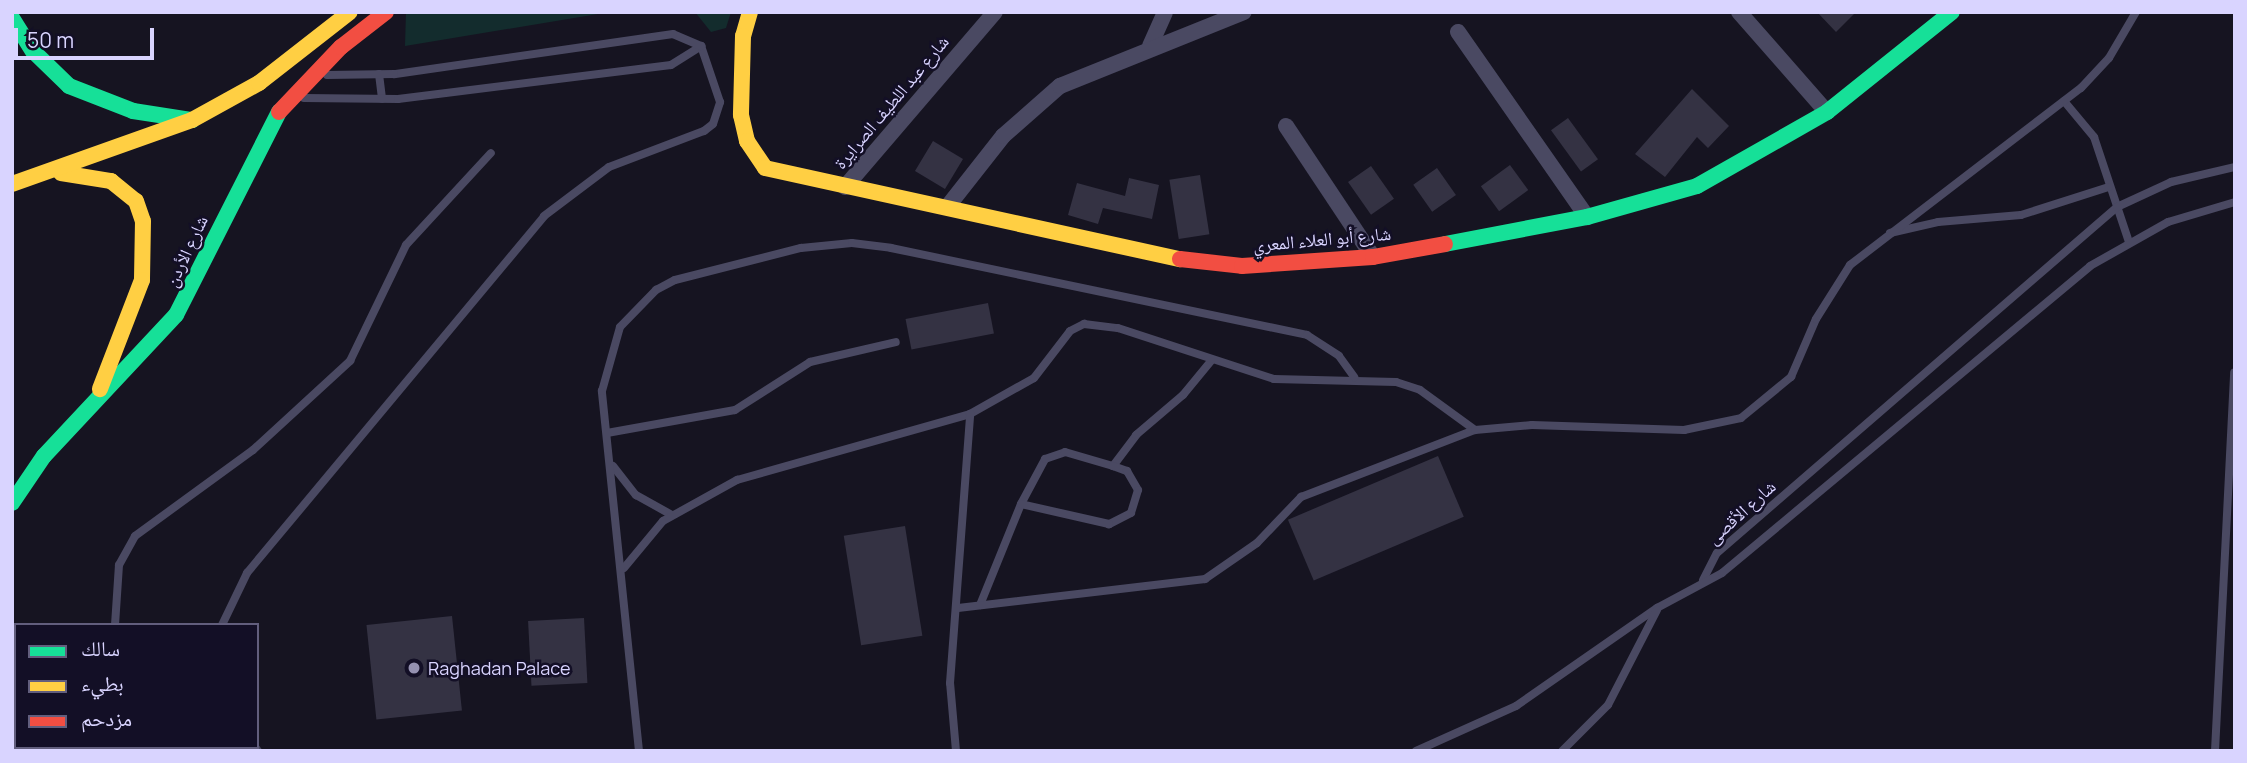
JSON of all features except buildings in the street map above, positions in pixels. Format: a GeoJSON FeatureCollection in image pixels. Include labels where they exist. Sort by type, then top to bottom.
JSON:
{"type":"FeatureCollection","features":[{"type":"Feature","properties":{"kind":"main road"},"geometry":{"type":"LineString","coordinates":[[12,184],[53,172],[192,120],[259,83],[350,12]]}},
{"type":"Feature","properties":{"kind":"main road","name":"شارع الأردن"},"geometry":{"type":"LineString","coordinates":[[12,503],[44,456],[176,315],[239,181],[291,98],[311,75],[386,12]]}},
{"type":"Feature","properties":{"kind":"main road","name":"شارع أبو العلاء المعري"},"geometry":{"type":"LineString","coordinates":[[750,12],[743,36],[741,115],[754,156],[784,176],[948,206],[1199,263],[1285,265],[1373,257],[1587,218],[1714,180],[1827,112],[1952,12]]}},
{"type":"Feature","properties":{"kind":"main road"},"geometry":{"type":"LineString","coordinates":[[12,18],[33,51],[68,86],[133,111],[192,120]]}},
{"type":"Feature","properties":{"kind":"main road"},"geometry":{"type":"LineString","coordinates":[[53,172],[111,181],[136,201],[143,221],[142,280],[96,399]]}},
{"type":"Feature","properties":{"kind":"street","name":"شارع عبد اللطيف الصرايرة"},"geometry":{"type":"LineString","coordinates":[[845,187],[995,12]]}},
{"type":"Feature","properties":{"kind":"street"},"geometry":{"type":"LineString","coordinates":[[1150,46],[1165,12]]}},
{"type":"Feature","properties":{"kind":"street"},"geometry":{"type":"LineString","coordinates":[[948,206],[1031,106],[1060,86],[1150,46],[1244,12]]}},
{"type":"Feature","properties":{"kind":"street"},"geometry":{"type":"LineString","coordinates":[[1739,12],[1827,112]]}},
{"type":"Feature","properties":{"kind":"street"},"geometry":{"type":"LineString","coordinates":[[1458,32],[1587,218]]}},
{"type":"Feature","properties":{"kind":"street"},"geometry":{"type":"LineString","coordinates":[[1286,126],[1373,257]]}},
{"type":"Feature","properties":{"kind":"lane"},"geometry":{"type":"LineString","coordinates":[[958,608],[1205,579],[1257,543],[1301,496],[1475,430],[1532,425],[1684,430],[1741,418],[1791,377],[1833,289],[1887,234],[2064,101],[2109,58],[2136,12]]}},
{"type":"Feature","properties":{"kind":"lane"},"geometry":{"type":"LineString","coordinates":[[223,623],[247,573],[544,216],[609,167],[713,124],[720,102],[701,46],[684,36],[659,36],[379,74],[311,75]]}},
{"type":"Feature","properties":{"kind":"lane"},"geometry":{"type":"LineString","coordinates":[[291,98],[382,99],[671,65],[701,46]]}},
{"type":"Feature","properties":{"kind":"lane"},"geometry":{"type":"LineString","coordinates":[[379,74],[382,99]]}},
{"type":"Feature","properties":{"kind":"lane"},"geometry":{"type":"LineString","coordinates":[[2064,101],[2094,137],[2129,242]]}},
{"type":"Feature","properties":{"kind":"lane"},"geometry":{"type":"LineString","coordinates":[[116,623],[119,565],[135,536],[253,450],[349,361],[406,245],[491,153]]}},
{"type":"Feature","properties":{"kind":"lane","name":"شارع الأقصى"},"geometry":{"type":"LineString","coordinates":[[1703,580],[1717,553],[2117,207],[2171,182],[2235,167]]}},
{"type":"Feature","properties":{"kind":"lane"},"geometry":{"type":"LineString","coordinates":[[1887,234],[1938,222],[2021,215],[2109,187]]}},
{"type":"Feature","properties":{"kind":"lane","name":"شارع الأقصى"},"geometry":{"type":"LineString","coordinates":[[1703,580],[1730,566],[2043,303],[2129,242],[2168,222],[2235,202]]}},
{"type":"Feature","properties":{"kind":"lane"},"geometry":{"type":"LineString","coordinates":[[639,751],[624,568],[602,391],[608,357],[620,327],[656,290],[697,271],[756,256],[852,243],[1307,335],[1339,356],[1354,377]]}},
{"type":"Feature","properties":{"kind":"lane"},"geometry":{"type":"LineString","coordinates":[[624,568],[652,530],[672,515],[766,470],[971,414],[1034,378],[1070,331],[1084,324],[1118,328],[1211,361],[1274,379],[1354,377],[1420,390],[1475,430]]}},
{"type":"Feature","properties":{"kind":"lane"},"geometry":{"type":"LineString","coordinates":[[607,433],[736,410],[810,362],[896,342]]}},
{"type":"Feature","properties":{"kind":"lane"},"geometry":{"type":"LineString","coordinates":[[1113,466],[1136,435],[1184,395],[1211,361]]}},
{"type":"Feature","properties":{"kind":"lane"},"geometry":{"type":"LineString","coordinates":[[2215,751],[2234,372]]}},
{"type":"Feature","properties":{"kind":"lane"},"geometry":{"type":"LineString","coordinates":[[956,751],[950,683],[958,608],[971,414]]}},
{"type":"Feature","properties":{"kind":"lane"},"geometry":{"type":"LineString","coordinates":[[980,605],[1021,504],[1045,459],[1054,453],[1113,466],[1127,471],[1138,490],[1131,513],[1121,521],[1109,524],[1021,504]]}},
{"type":"Feature","properties":{"kind":"lane"},"geometry":{"type":"LineString","coordinates":[[611,463],[636,495],[672,515]]}},
{"type":"Feature","properties":{"kind":"lane"},"geometry":{"type":"LineString","coordinates":[[1416,751],[1516,706],[1657,608],[1703,580]]}},
{"type":"Feature","properties":{"kind":"lane"},"geometry":{"type":"LineString","coordinates":[[1562,751],[1608,705],[1657,608]]}},
{"type":"Feature","properties":{"kind":"green space"},"geometry":{"type":"Polygon","coordinates":[[[406,12],[610,12],[405,46],[406,12]]]}},
{"type":"Feature","properties":{"kind":"green space"},"geometry":{"type":"Polygon","coordinates":[[[695,12],[731,12],[726,28],[711,32],[695,12]]]}},
{"type":"Feature","properties":{"kind":"traffic: fast"},"geometry":{"type":"LineString","coordinates":[[1445,244],[1587,217],[1697,186],[1827,112],[1952,12]]}},
{"type":"Feature","properties":{"kind":"traffic: fast"},"geometry":{"type":"LineString","coordinates":[[12,18],[33,51],[69,86],[133,111],[192,120]]}},
{"type":"Feature","properties":{"kind":"traffic: fast"},"geometry":{"type":"LineString","coordinates":[[12,503],[44,456],[176,315],[279,112]]}},
{"type":"Feature","properties":{"kind":"traffic: slow"},"geometry":{"type":"LineString","coordinates":[[12,184],[192,120],[259,83],[350,12]]}},
{"type":"Feature","properties":{"kind":"traffic: slow"},"geometry":{"type":"LineString","coordinates":[[750,12],[743,36],[741,115],[747,141],[765,168],[1180,259]]}},
{"type":"Feature","properties":{"kind":"traffic: slow"},"geometry":{"type":"LineString","coordinates":[[61,173],[111,181],[136,201],[143,221],[142,280],[100,389]]}},
{"type":"Feature","properties":{"kind":"traffic: jam"},"geometry":{"type":"LineString","coordinates":[[279,112],[341,47],[386,12]]}},
{"type":"Feature","properties":{"kind":"traffic: jam"},"geometry":{"type":"LineString","coordinates":[[1180,259],[1242,266],[1373,257],[1445,244]]}},
{"type":"Feature","properties":{"kind":"place","name":"Raghadan Palace"},"geometry":{"type":"Point","coordinates":[414,668]}}]}
